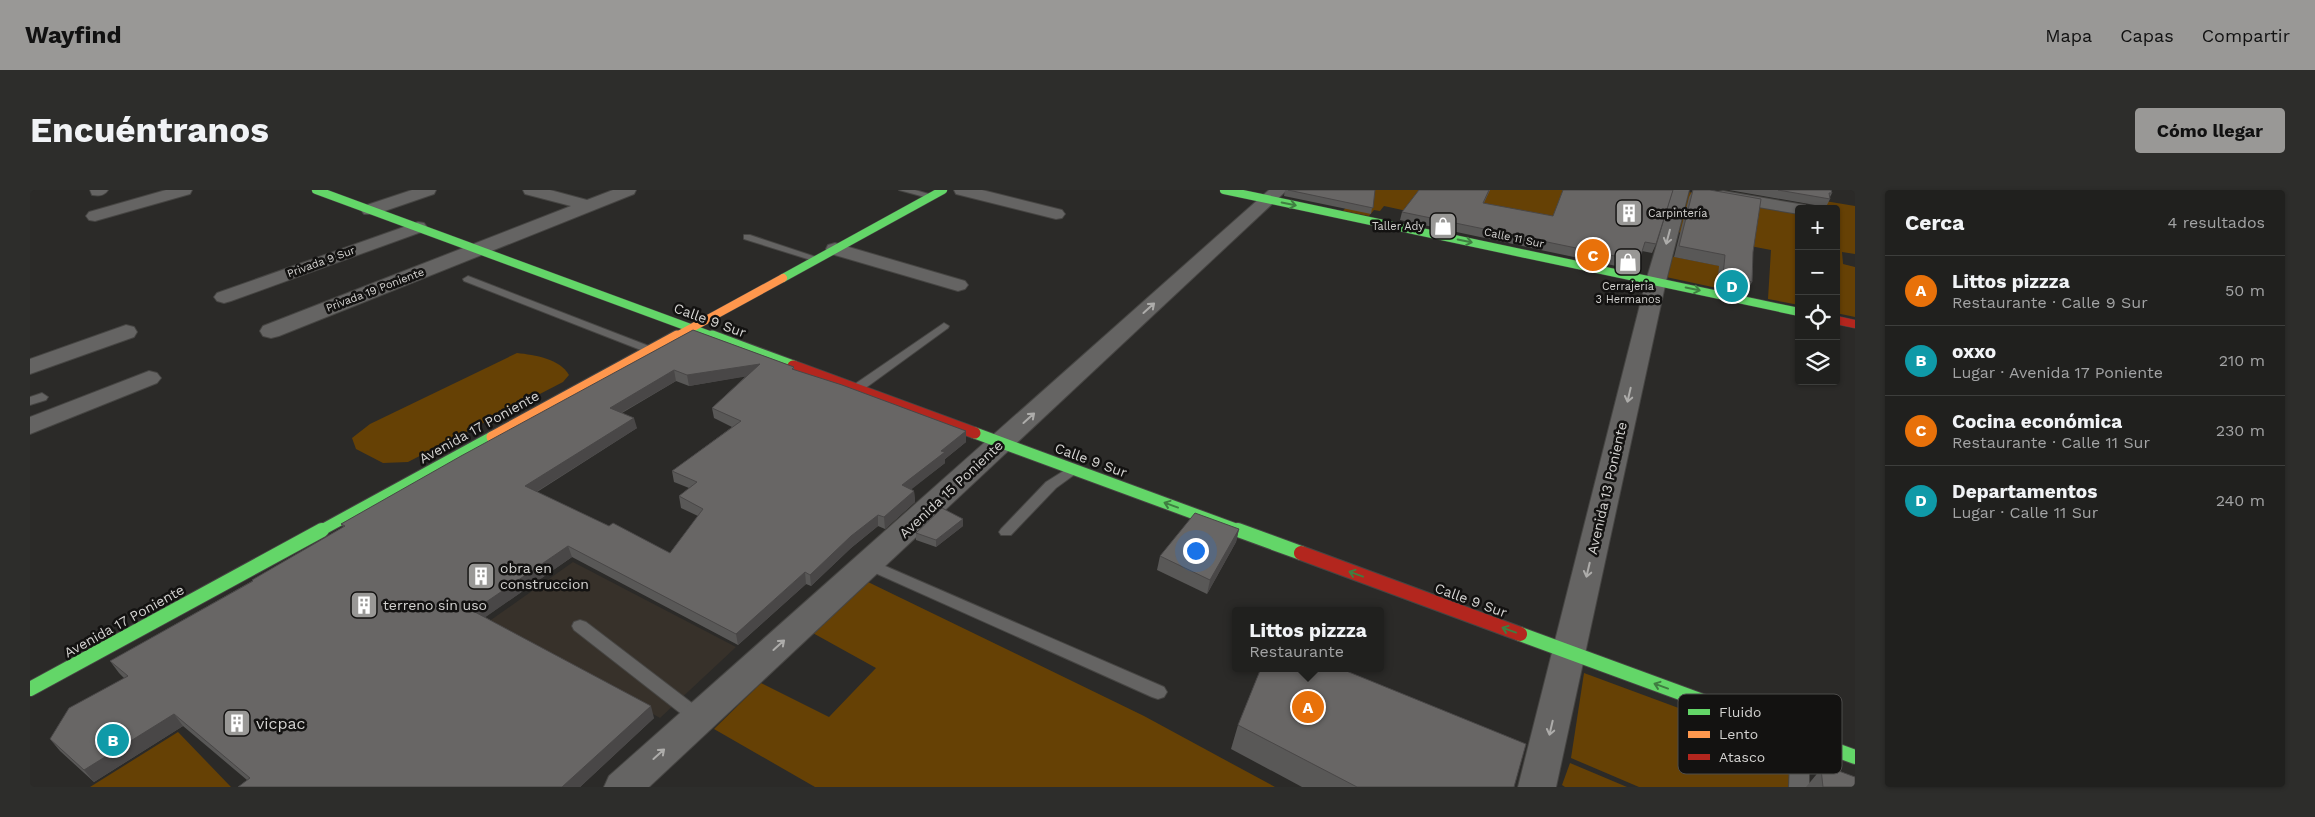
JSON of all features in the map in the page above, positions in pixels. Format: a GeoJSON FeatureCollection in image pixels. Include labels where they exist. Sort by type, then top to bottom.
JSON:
{"type":"FeatureCollection","features":[{"type":"Feature","properties":{"kind":"street"},"geometry":{"type":"LineString","coordinates":[[95,216],[184,190]]}},
{"type":"Feature","properties":{"kind":"street","name":"Calle 9 Sur"},"geometry":{"type":"LineString","coordinates":[[316,190],[1684,694]]}},
{"type":"Feature","properties":{"kind":"street"},"geometry":{"type":"LineString","coordinates":[[370,210],[428,190]]}},
{"type":"Feature","properties":{"kind":"street"},"geometry":{"type":"LineString","coordinates":[[531,190],[588,206]]}},
{"type":"Feature","properties":{"kind":"street","name":"Privada 19 Poniente"},"geometry":{"type":"LineString","coordinates":[[271,331],[628,190]]}},
{"type":"Feature","properties":{"kind":"street","name":"Avenida 17 Poniente"},"geometry":{"type":"LineString","coordinates":[[30,690],[943,190]]}},
{"type":"Feature","properties":{"kind":"street"},"geometry":{"type":"LineString","coordinates":[[962,190],[1056,214]]}},
{"type":"Feature","properties":{"kind":"street","name":"Calle 11 Sur"},"geometry":{"type":"LineString","coordinates":[[1224,190],[1274,195],[1795,311]]}},
{"type":"Feature","properties":{"kind":"street"},"geometry":{"type":"LineString","coordinates":[[1694,191],[1795,208]]}},
{"type":"Feature","properties":{"kind":"street","name":"Avenida 13 Poniente"},"geometry":{"type":"LineString","coordinates":[[1537,787],[1656,281],[1694,191]]}},
{"type":"Feature","properties":{"kind":"street","name":"Avenida 15 Poniente"},"geometry":{"type":"LineString","coordinates":[[623,787],[1274,195]]}},
{"type":"Feature","properties":{"kind":"street","name":"Privada 9 Sur"},"geometry":{"type":"LineString","coordinates":[[224,297],[418,227]]}},
{"type":"Feature","properties":{"kind":"street"},"geometry":{"type":"LineString","coordinates":[[835,249],[958,285]]}},
{"type":"Feature","properties":{"kind":"street"},"geometry":{"type":"LineString","coordinates":[[1840,321],[1855,324]]}},
{"type":"Feature","properties":{"kind":"street"},"geometry":{"type":"LineString","coordinates":[[30,367],[126,332]]}},
{"type":"Feature","properties":{"kind":"street"},"geometry":{"type":"LineString","coordinates":[[30,426],[149,378]]}},
{"type":"Feature","properties":{"kind":"street","name":"Calle 9 Sur"},"geometry":{"type":"LineString","coordinates":[[1842,752],[1855,757]]}},
{"type":"Feature","properties":{"kind":"lane"},"geometry":{"type":"LineString","coordinates":[[904,190],[932,196]]}},
{"type":"Feature","properties":{"kind":"lane"},"geometry":{"type":"LineString","coordinates":[[746,237],[817,259]]}},
{"type":"Feature","properties":{"kind":"lane"},"geometry":{"type":"LineString","coordinates":[[468,279],[650,350]]}},
{"type":"Feature","properties":{"kind":"lane"},"geometry":{"type":"LineString","coordinates":[[856,389],[944,326]]}},
{"type":"Feature","properties":{"kind":"lane"},"geometry":{"type":"LineString","coordinates":[[1006,532],[1051,485],[1073,469]]}},
{"type":"Feature","properties":{"kind":"lane"},"geometry":{"type":"LineString","coordinates":[[869,564],[1158,692]]}},
{"type":"Feature","properties":{"kind":"lane"},"geometry":{"type":"LineString","coordinates":[[580,626],[699,718]]}},
{"type":"Feature","properties":{"kind":"lane"},"geometry":{"type":"LineString","coordinates":[[1800,774],[1800,787]]}},
{"type":"Feature","properties":{"kind":"shaded area"},"geometry":{"type":"Polygon","coordinates":[[[1366,190],[1563,190],[1557,207],[1648,224],[1407,211],[1384,206],[1380,211],[1374,210],[1369,216],[1343,211],[1357,194],[1366,190]]]}},
{"type":"Feature","properties":{"kind":"shaded area"},"geometry":{"type":"Polygon","coordinates":[[[1688,192],[1795,211],[1795,304],[1768,299],[1771,250],[1677,232],[1688,192]]]}},
{"type":"Feature","properties":{"kind":"shaded area"},"geometry":{"type":"Polygon","coordinates":[[[1825,201],[1855,206],[1855,254],[1842,252],[1843,264],[1855,267],[1855,317],[1840,314],[1840,205],[1826,205],[1825,201]]]}},
{"type":"Feature","properties":{"kind":"shaded area"},"geometry":{"type":"Polygon","coordinates":[[[1670,256],[1720,266],[1717,288],[1666,277],[1670,256]]]}},
{"type":"Feature","properties":{"kind":"shaded area"},"geometry":{"type":"Polygon","coordinates":[[[517,353],[546,359],[560,365],[569,375],[563,382],[408,462],[383,463],[356,449],[352,438],[370,424],[517,353]]]}},
{"type":"Feature","properties":{"kind":"shaded area"},"geometry":{"type":"Polygon","coordinates":[[[573,562],[736,647],[660,718],[488,622],[573,562]]]}},
{"type":"Feature","properties":{"kind":"shaded area"},"geometry":{"type":"Polygon","coordinates":[[[868,582],[1144,716],[1275,787],[815,787],[714,729],[761,683],[829,717],[876,668],[811,632],[868,582]]]}},
{"type":"Feature","properties":{"kind":"shaded area"},"geometry":{"type":"Polygon","coordinates":[[[1584,673],[1678,708],[1678,774],[1795,774],[1795,787],[1639,787],[1571,758],[1584,673]]]}},
{"type":"Feature","properties":{"kind":"shaded area"},"geometry":{"type":"Polygon","coordinates":[[[178,732],[231,787],[90,787],[178,732]]]}},
{"type":"Feature","properties":{"kind":"shaded area"},"geometry":{"type":"Polygon","coordinates":[[[1570,763],[1627,787],[1565,787],[1562,785],[1570,763]]]}},
{"type":"Feature","properties":{"kind":"building"},"geometry":{"type":"Polygon","coordinates":[[[1288,190],[1375,190],[1373,208],[1288,190]]]}},
{"type":"Feature","properties":{"kind":"building"},"geometry":{"type":"Polygon","coordinates":[[[1419,190],[1489,190],[1483,203],[1553,216],[1563,190],[1673,190],[1656,244],[1645,242],[1639,261],[1402,212],[1419,190]]]}},
{"type":"Feature","properties":{"kind":"building"},"geometry":{"type":"Polygon","coordinates":[[[1693,190],[1710,190],[1761,199],[1753,252],[1752,282],[1723,276],[1725,255],[1679,246],[1693,190]]]}},
{"type":"Feature","properties":{"kind":"building"},"geometry":{"type":"Polygon","coordinates":[[[1778,190],[1831,190],[1832,193],[1829,193],[1830,199],[1778,190]]]}},
{"type":"Feature","properties":{"kind":"building"},"geometry":{"type":"Polygon","coordinates":[[[693,330],[794,367],[792,369],[842,385],[966,431],[941,451],[945,452],[902,485],[914,491],[884,517],[878,515],[851,536],[810,575],[805,572],[736,634],[568,546],[473,611],[651,706],[562,787],[238,787],[250,778],[174,714],[84,770],[50,739],[69,708],[128,676],[110,661],[253,581],[345,526],[341,524],[461,456],[693,330]],[[760,364],[687,375],[674,370],[610,408],[634,418],[525,486],[609,526],[613,523],[670,553],[703,509],[679,496],[697,482],[672,471],[741,421],[712,408],[760,364]]]}},
{"type":"Feature","properties":{"kind":"building"},"geometry":{"type":"Polygon","coordinates":[[[942,508],[963,519],[936,540],[916,533],[942,508]]]}},
{"type":"Feature","properties":{"kind":"building"},"geometry":{"type":"Polygon","coordinates":[[[1195,513],[1239,529],[1210,580],[1160,556],[1195,513]]]}},
{"type":"Feature","properties":{"kind":"building"},"geometry":{"type":"Polygon","coordinates":[[[1259,672],[1349,672],[1526,744],[1514,787],[1357,787],[1238,725],[1259,672]]]}},
{"type":"Feature","properties":{"kind":"building"},"geometry":{"type":"Polygon","coordinates":[[[1842,772],[1855,777],[1855,787],[1823,787],[1822,774],[1842,774],[1842,772]]]}},
{"type":"Feature","properties":{"kind":"traffic: fast"},"geometry":{"type":"LineString","coordinates":[[316,190],[793,366]]}},
{"type":"Feature","properties":{"kind":"traffic: fast"},"geometry":{"type":"LineString","coordinates":[[783,278],[943,190]]}},
{"type":"Feature","properties":{"kind":"traffic: fast"},"geometry":{"type":"LineString","coordinates":[[1224,190],[1795,311]]}},
{"type":"Feature","properties":{"kind":"traffic: fast"},"geometry":{"type":"LineString","coordinates":[[975,433],[1301,553]]}},
{"type":"Feature","properties":{"kind":"traffic: fast"},"geometry":{"type":"LineString","coordinates":[[30,689],[492,437]]}},
{"type":"Feature","properties":{"kind":"traffic: fast"},"geometry":{"type":"LineString","coordinates":[[1520,634],[1683,694]]}},
{"type":"Feature","properties":{"kind":"traffic: fast"},"geometry":{"type":"LineString","coordinates":[[1842,752],[1855,757]]}},
{"type":"Feature","properties":{"kind":"traffic: slow"},"geometry":{"type":"LineString","coordinates":[[492,437],[783,278]]}},
{"type":"Feature","properties":{"kind":"traffic: jam"},"geometry":{"type":"LineString","coordinates":[[1840,321],[1855,324]]}},
{"type":"Feature","properties":{"kind":"traffic: jam"},"geometry":{"type":"LineString","coordinates":[[793,366],[975,433]]}},
{"type":"Feature","properties":{"kind":"traffic: jam"},"geometry":{"type":"LineString","coordinates":[[1301,553],[1520,634]]}},
{"type":"Feature","properties":{"kind":"place","name":"Carpintería"},"geometry":{"type":"Point","coordinates":[1629,213]}},
{"type":"Feature","properties":{"kind":"place","name":"Taller Ady"},"geometry":{"type":"Point","coordinates":[1443,226]}},
{"type":"Feature","properties":{"kind":"place","name":"Cocina económica"},"geometry":{"type":"Point","coordinates":[1593,255]}},
{"type":"Feature","properties":{"kind":"place","name":"Cerrajeria 3 Hermanos"},"geometry":{"type":"Point","coordinates":[1628,262]}},
{"type":"Feature","properties":{"kind":"place","name":"Departamentos"},"geometry":{"type":"Point","coordinates":[1732,286]}},
{"type":"Feature","properties":{"kind":"place","name":"obra en construccion"},"geometry":{"type":"Point","coordinates":[481,576]}},
{"type":"Feature","properties":{"kind":"place","name":"terreno sin uso"},"geometry":{"type":"Point","coordinates":[364,605]}},
{"type":"Feature","properties":{"kind":"place","name":"Littos pizzza"},"geometry":{"type":"Point","coordinates":[1308,707]}},
{"type":"Feature","properties":{"kind":"place","name":"vicpac"},"geometry":{"type":"Point","coordinates":[237,723]}},
{"type":"Feature","properties":{"kind":"place","name":"oxxo"},"geometry":{"type":"Point","coordinates":[113,740]}}]}
